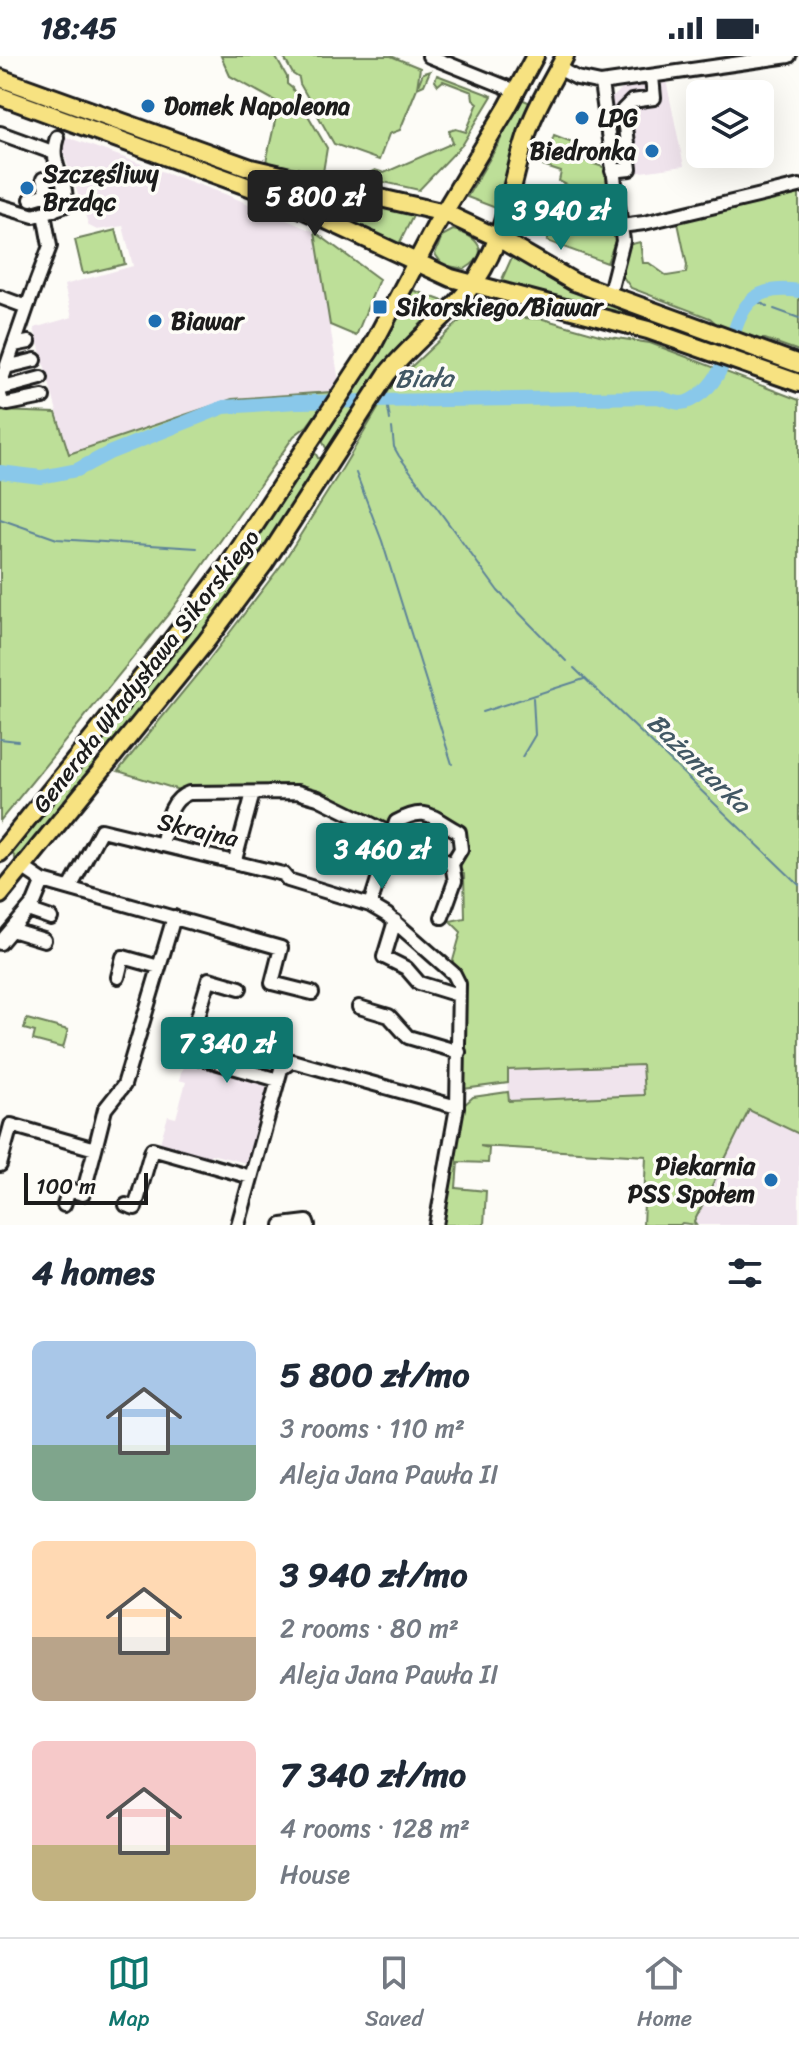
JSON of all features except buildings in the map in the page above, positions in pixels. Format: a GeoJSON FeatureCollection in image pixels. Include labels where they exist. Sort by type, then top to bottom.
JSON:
{"type":"FeatureCollection","features":[{"type":"Feature","properties":{"kind":"main road","name":"Generała Władysława Sikorskiego"},"geometry":{"type":"LineString","coordinates":[[1,851],[228,566],[331,413],[370,350],[534,57]]}},
{"type":"Feature","properties":{"kind":"main road"},"geometry":{"type":"LineString","coordinates":[[534,57],[562,62]]}},
{"type":"Feature","properties":{"kind":"main road","name":"Generała Władysława Sikorskiego"},"geometry":{"type":"LineString","coordinates":[[0,895],[205,643],[255,576],[406,350],[472,285],[498,238],[529,128],[562,62]]}},
{"type":"Feature","properties":{"kind":"main road"},"geometry":{"type":"LineString","coordinates":[[0,78],[251,168],[445,213],[498,238],[574,282],[799,364]]}},
{"type":"Feature","properties":{"kind":"main road"},"geometry":{"type":"LineString","coordinates":[[516,91],[540,101]]}},
{"type":"Feature","properties":{"kind":"main road"},"geometry":{"type":"LineString","coordinates":[[0,96],[274,196],[417,264],[472,285],[595,314],[799,383]]}},
{"type":"Feature","properties":{"kind":"main road"},"geometry":{"type":"LineString","coordinates":[[311,442],[321,453],[334,458]]}},
{"type":"Feature","properties":{"kind":"main road"},"geometry":{"type":"LineString","coordinates":[[82,751],[92,750],[100,754],[104,768]]}},
{"type":"Feature","properties":{"kind":"main road"},"geometry":{"type":"LineString","coordinates":[[1,851],[11,859],[18,873]]}},
{"type":"Feature","properties":{"kind":"street"},"geometry":{"type":"LineString","coordinates":[[429,56],[516,91]]}},
{"type":"Feature","properties":{"kind":"street"},"geometry":{"type":"LineString","coordinates":[[562,62],[590,82],[601,83],[789,56]]}},
{"type":"Feature","properties":{"kind":"street"},"geometry":{"type":"LineString","coordinates":[[612,171],[630,169],[623,110],[632,101],[654,98],[652,76]]}},
{"type":"Feature","properties":{"kind":"street"},"geometry":{"type":"LineString","coordinates":[[601,83],[623,241],[609,296]]}},
{"type":"Feature","properties":{"kind":"street"},"geometry":{"type":"LineString","coordinates":[[0,133],[52,152]]}},
{"type":"Feature","properties":{"kind":"street"},"geometry":{"type":"LineString","coordinates":[[0,206],[25,215],[49,212],[64,206],[66,201],[52,152],[57,137]]}},
{"type":"Feature","properties":{"kind":"street"},"geometry":{"type":"LineString","coordinates":[[41,378],[0,387],[50,246],[48,194],[43,179]]}},
{"type":"Feature","properties":{"kind":"street"},"geometry":{"type":"LineString","coordinates":[[621,226],[799,186]]}},
{"type":"Feature","properties":{"kind":"street"},"geometry":{"type":"LineString","coordinates":[[31,199],[48,194]]}},
{"type":"Feature","properties":{"kind":"street"},"geometry":{"type":"LineString","coordinates":[[0,297],[27,307]]}},
{"type":"Feature","properties":{"kind":"street"},"geometry":{"type":"LineString","coordinates":[[14,345],[29,342]]}},
{"type":"Feature","properties":{"kind":"street"},"geometry":{"type":"LineString","coordinates":[[6,367],[35,360]]}},
{"type":"Feature","properties":{"kind":"street"},"geometry":{"type":"LineString","coordinates":[[0,395],[2,402],[8,404],[43,397]]}},
{"type":"Feature","properties":{"kind":"street"},"geometry":{"type":"LineString","coordinates":[[162,845],[172,807],[178,797],[189,793],[297,792],[318,798],[452,864]]}},
{"type":"Feature","properties":{"kind":"street"},"geometry":{"type":"LineString","coordinates":[[235,860],[253,793]]}},
{"type":"Feature","properties":{"kind":"street"},"geometry":{"type":"LineString","coordinates":[[370,905],[396,822],[414,812],[423,813],[459,832],[461,849],[452,864],[455,881],[442,917]]}},
{"type":"Feature","properties":{"kind":"street","name":"Skrajna"},"geometry":{"type":"LineString","coordinates":[[70,888],[101,830],[235,860],[370,905],[395,921],[454,974],[459,984],[457,1107],[436,1225]]}},
{"type":"Feature","properties":{"kind":"street"},"geometry":{"type":"LineString","coordinates":[[18,873],[281,948],[272,983],[312,993]]}},
{"type":"Feature","properties":{"kind":"street"},"geometry":{"type":"LineString","coordinates":[[0,943],[40,893],[43,881]]}},
{"type":"Feature","properties":{"kind":"street"},"geometry":{"type":"LineString","coordinates":[[28,910],[51,918]]}},
{"type":"Feature","properties":{"kind":"street"},"geometry":{"type":"LineString","coordinates":[[64,1205],[69,1190],[83,1194],[105,1109],[124,1085],[174,917]]}},
{"type":"Feature","properties":{"kind":"street"},"geometry":{"type":"LineString","coordinates":[[395,921],[384,957],[406,968],[419,983],[458,995]]}},
{"type":"Feature","properties":{"kind":"street"},"geometry":{"type":"LineString","coordinates":[[11,930],[44,940]]}},
{"type":"Feature","properties":{"kind":"street"},"geometry":{"type":"LineString","coordinates":[[118,977],[123,957],[159,967]]}},
{"type":"Feature","properties":{"kind":"street"},"geometry":{"type":"LineString","coordinates":[[240,988],[209,979],[187,1054],[278,1080]]}},
{"type":"Feature","properties":{"kind":"street"},"geometry":{"type":"LineString","coordinates":[[359,1007],[389,1016],[408,1037],[459,1052]]}},
{"type":"Feature","properties":{"kind":"street"},"geometry":{"type":"LineString","coordinates":[[238,1225],[281,1069],[292,1061],[457,1107]]}},
{"type":"Feature","properties":{"kind":"street"},"geometry":{"type":"LineString","coordinates":[[0,1165],[6,1124],[95,1149]]}},
{"type":"Feature","properties":{"kind":"street"},"geometry":{"type":"LineString","coordinates":[[126,1205],[135,1208],[152,1149],[251,1177]]}},
{"type":"Feature","properties":{"kind":"street"},"geometry":{"type":"LineString","coordinates":[[282,1225],[307,1222],[308,1225]]}},
{"type":"Feature","properties":{"kind":"shaded area"},"geometry":{"type":"Polygon","coordinates":[[[666,80],[684,166],[620,175],[609,100],[627,85],[666,80]]]}},
{"type":"Feature","properties":{"kind":"shaded area"},"geometry":{"type":"Polygon","coordinates":[[[64,136],[225,194],[315,232],[339,382],[332,392],[232,399],[69,455],[34,328],[72,317],[64,285],[133,266],[123,226],[97,230],[89,226],[63,152],[64,136]]]}},
{"type":"Feature","properties":{"kind":"shaded area"},"geometry":{"type":"Polygon","coordinates":[[[185,1059],[199,1062],[206,1069],[210,1066],[257,1080],[268,1088],[246,1163],[211,1154],[209,1160],[159,1146],[168,1116],[176,1118],[186,1082],[179,1080],[185,1059]]]}},
{"type":"Feature","properties":{"kind":"shaded area"},"geometry":{"type":"Polygon","coordinates":[[[642,1065],[644,1096],[508,1101],[507,1070],[642,1065]]]}},
{"type":"Feature","properties":{"kind":"shaded area"},"geometry":{"type":"Polygon","coordinates":[[[749,1110],[799,1134],[799,1225],[696,1225],[694,1222],[749,1110]]]}},
{"type":"Feature","properties":{"kind":"green space"},"geometry":{"type":"Polygon","coordinates":[[[221,56],[275,56],[287,77],[287,84],[327,148],[323,172],[303,171],[266,162],[279,103],[230,76],[221,56]]]}},
{"type":"Feature","properties":{"kind":"green space"},"geometry":{"type":"Polygon","coordinates":[[[283,56],[391,56],[420,68],[417,88],[400,130],[389,134],[379,160],[334,144],[299,78],[293,74],[283,56]]]}},
{"type":"Feature","properties":{"kind":"green space"},"geometry":{"type":"Polygon","coordinates":[[[430,71],[424,85],[417,88],[423,73],[430,71]]]}},
{"type":"Feature","properties":{"kind":"green space"},"geometry":{"type":"Polygon","coordinates":[[[437,75],[492,96],[463,144],[419,190],[361,177],[375,170],[384,173],[453,143],[449,131],[456,129],[466,132],[478,103],[473,99],[472,92],[443,81],[438,85],[435,81],[437,75]]]}},
{"type":"Feature","properties":{"kind":"green space"},"geometry":{"type":"Polygon","coordinates":[[[519,98],[533,104],[501,210],[467,197],[499,143],[519,98]]]}},
{"type":"Feature","properties":{"kind":"green space"},"geometry":{"type":"Polygon","coordinates":[[[554,135],[575,143],[571,156],[606,168],[617,236],[607,263],[547,241],[567,185],[559,181],[561,172],[543,166],[554,135]]]}},
{"type":"Feature","properties":{"kind":"green space"},"geometry":{"type":"Polygon","coordinates":[[[175,147],[415,212],[398,246],[269,186],[172,151],[175,147]]]}},
{"type":"Feature","properties":{"kind":"green space"},"geometry":{"type":"Polygon","coordinates":[[[799,192],[799,286],[772,285],[754,292],[741,308],[730,331],[710,318],[631,288],[621,274],[628,245],[640,242],[643,263],[649,263],[667,276],[686,273],[677,218],[799,192]]]}},
{"type":"Feature","properties":{"kind":"green space"},"geometry":{"type":"Polygon","coordinates":[[[116,230],[125,264],[83,274],[75,240],[116,230]]]}},
{"type":"Feature","properties":{"kind":"green space"},"geometry":{"type":"Polygon","coordinates":[[[453,230],[475,240],[480,251],[474,263],[465,269],[443,265],[435,254],[442,236],[453,230]]]}},
{"type":"Feature","properties":{"kind":"green space"},"geometry":{"type":"Polygon","coordinates":[[[315,232],[379,279],[356,336],[330,325],[315,232]]]}},
{"type":"Feature","properties":{"kind":"green space"},"geometry":{"type":"Polygon","coordinates":[[[512,257],[585,297],[639,311],[721,342],[720,348],[587,305],[499,286],[512,257]]]}},
{"type":"Feature","properties":{"kind":"green space"},"geometry":{"type":"Polygon","coordinates":[[[779,288],[799,292],[799,351],[735,333],[748,302],[779,288]]]}},
{"type":"Feature","properties":{"kind":"green space"},"geometry":{"type":"Polygon","coordinates":[[[410,289],[443,301],[394,351],[336,446],[326,448],[321,439],[410,289]]]}},
{"type":"Feature","properties":{"kind":"green space"},"geometry":{"type":"Polygon","coordinates":[[[466,315],[543,319],[603,336],[650,343],[799,400],[799,1134],[749,1110],[694,1222],[696,1225],[643,1225],[646,1156],[480,1146],[489,1148],[488,1163],[458,1162],[456,1188],[486,1191],[484,1225],[440,1225],[462,1107],[473,1097],[508,1092],[509,1101],[644,1095],[642,1065],[508,1070],[508,1083],[463,1089],[466,981],[452,964],[461,932],[450,921],[465,918],[464,874],[459,873],[464,851],[463,830],[417,808],[397,816],[387,826],[298,789],[179,790],[118,771],[282,564],[392,385],[466,315]]]}},
{"type":"Feature","properties":{"kind":"green space"},"geometry":{"type":"Polygon","coordinates":[[[332,392],[307,426],[294,436],[171,611],[0,821],[0,411],[56,413],[69,454],[232,399],[332,392]]]}},
{"type":"Feature","properties":{"kind":"green space"},"geometry":{"type":"Polygon","coordinates":[[[313,449],[318,458],[328,459],[261,559],[107,758],[104,749],[94,745],[313,449]]]}},
{"type":"Feature","properties":{"kind":"green space"},"geometry":{"type":"Polygon","coordinates":[[[85,756],[95,757],[96,763],[73,798],[16,867],[15,857],[9,850],[85,756]]]}},
{"type":"Feature","properties":{"kind":"green space"},"geometry":{"type":"Polygon","coordinates":[[[27,1019],[68,1030],[63,1048],[33,1040],[35,1032],[24,1029],[27,1019]]]}},
{"type":"Feature","properties":{"kind":"waterway","name":"Biała"},"geometry":{"type":"LineString","coordinates":[[0,472],[41,477],[77,470],[109,453],[224,407],[297,402],[657,397],[684,403],[703,392],[716,377],[737,324],[745,308],[756,297],[774,290],[799,291]]}},
{"type":"Feature","properties":{"kind":"waterway"},"geometry":{"type":"LineString","coordinates":[[751,299],[767,306]]}},
{"type":"Feature","properties":{"kind":"waterway"},"geometry":{"type":"LineString","coordinates":[[774,309],[799,318]]}},
{"type":"Feature","properties":{"kind":"waterway","name":"Bażantarka"},"geometry":{"type":"LineString","coordinates":[[387,402],[390,420]]}},
{"type":"Feature","properties":{"kind":"waterway","name":"Bażantarka"},"geometry":{"type":"LineString","coordinates":[[392,428],[394,447],[399,456],[498,591],[566,661]]}},
{"type":"Feature","properties":{"kind":"waterway"},"geometry":{"type":"LineString","coordinates":[[356,473],[382,541],[452,764]]}},
{"type":"Feature","properties":{"kind":"waterway"},"geometry":{"type":"LineString","coordinates":[[0,519],[57,539],[197,548]]}},
{"type":"Feature","properties":{"kind":"waterway","name":"Bażantarka"},"geometry":{"type":"LineString","coordinates":[[574,668],[799,885]]}},
{"type":"Feature","properties":{"kind":"waterway"},"geometry":{"type":"LineString","coordinates":[[482,712],[584,679]]}},
{"type":"Feature","properties":{"kind":"waterway"},"geometry":{"type":"LineString","coordinates":[[522,757],[535,735],[533,698]]}},
{"type":"Feature","properties":{"kind":"waterway"},"geometry":{"type":"LineString","coordinates":[[0,739],[18,741]]}},
{"type":"Feature","properties":{"kind":"place","name":"Domek Napoleona"},"geometry":{"type":"Point","coordinates":[148,106]}},
{"type":"Feature","properties":{"kind":"place","name":"LPG"},"geometry":{"type":"Point","coordinates":[582,118]}},
{"type":"Feature","properties":{"kind":"place","name":"Biedronka"},"geometry":{"type":"Point","coordinates":[652,151]}},
{"type":"Feature","properties":{"kind":"place","name":"Szczęśliwy Brzdąc"},"geometry":{"type":"Point","coordinates":[27,188]}},
{"type":"Feature","properties":{"kind":"place","name":"Sikorskiego/Biawar"},"geometry":{"type":"Point","coordinates":[380,307]}},
{"type":"Feature","properties":{"kind":"place","name":"Biawar"},"geometry":{"type":"Point","coordinates":[155,321]}},
{"type":"Feature","properties":{"kind":"place","name":"Piekarnia PSS Społem"},"geometry":{"type":"Point","coordinates":[771,1180]}}]}
